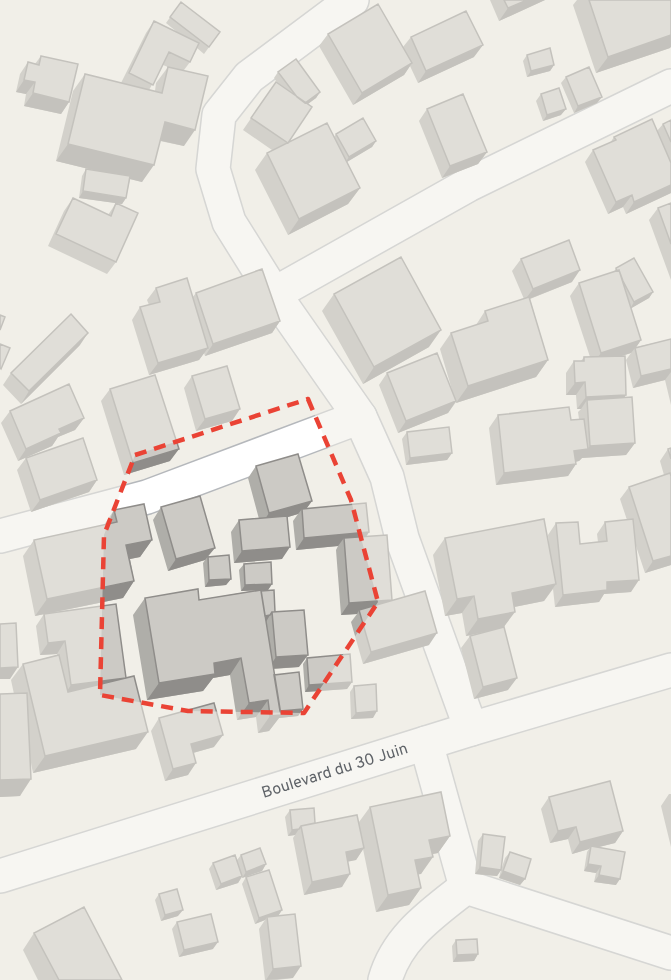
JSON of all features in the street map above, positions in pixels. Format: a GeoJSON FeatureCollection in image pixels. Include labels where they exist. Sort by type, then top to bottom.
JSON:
{"type":"FeatureCollection","features":[{"type":"Feature","properties":{"kind":"street"},"geometry":{"type":"LineString","coordinates":[[352,0],[249,77],[219,115],[213,169],[229,222],[274,294],[360,417],[387,477],[402,538],[471,729]]}},
{"type":"Feature","properties":{"kind":"street"},"geometry":{"type":"LineString","coordinates":[[274,294],[468,184],[671,86]]}},
{"type":"Feature","properties":{"kind":"street"},"geometry":{"type":"LineString","coordinates":[[0,536],[147,497],[360,417]]}},
{"type":"Feature","properties":{"kind":"street","name":"Boulevard du 30 Juin"},"geometry":{"type":"LineString","coordinates":[[0,876],[471,729],[671,670]]}},
{"type":"Feature","properties":{"kind":"street"},"geometry":{"type":"LineString","coordinates":[[426,743],[466,887]]}},
{"type":"Feature","properties":{"kind":"street"},"geometry":{"type":"LineString","coordinates":[[466,887],[671,953]]}},
{"type":"Feature","properties":{"kind":"street"},"geometry":{"type":"LineString","coordinates":[[385,980],[404,940],[428,917],[466,887]]}},
{"type":"Feature","properties":{"kind":"highlighted area"},"geometry":{"type":"Polygon","coordinates":[[[308,399],[351,500],[378,602],[304,713],[188,711],[100,695],[104,535],[135,455],[308,399]]]}},
{"type":"Feature","properties":{"kind":"building"},"geometry":{"type":"Polygon","coordinates":[[[504,0],[527,0],[508,8],[504,0]]]}},
{"type":"Feature","properties":{"kind":"building"},"geometry":{"type":"Polygon","coordinates":[[[589,0],[671,0],[671,35],[608,57],[589,0]]]}},
{"type":"Feature","properties":{"kind":"building"},"geometry":{"type":"Polygon","coordinates":[[[181,2],[220,32],[209,47],[170,17],[181,2]]]}},
{"type":"Feature","properties":{"kind":"building"},"geometry":{"type":"Polygon","coordinates":[[[378,4],[412,63],[362,93],[328,34],[378,4]]]}},
{"type":"Feature","properties":{"kind":"building"},"geometry":{"type":"Polygon","coordinates":[[[466,11],[483,45],[426,71],[411,37],[466,11]]]}},
{"type":"Feature","properties":{"kind":"building"},"geometry":{"type":"Polygon","coordinates":[[[154,21],[199,43],[190,62],[169,52],[153,85],[129,73],[154,21]]]}},
{"type":"Feature","properties":{"kind":"building"},"geometry":{"type":"Polygon","coordinates":[[[550,48],[554,65],[531,71],[527,55],[550,48]]]}},
{"type":"Feature","properties":{"kind":"building"},"geometry":{"type":"Polygon","coordinates":[[[41,56],[78,64],[69,102],[33,93],[35,82],[24,80],[28,62],[39,65],[41,56]]]}},
{"type":"Feature","properties":{"kind":"building"},"geometry":{"type":"Polygon","coordinates":[[[296,59],[320,92],[305,103],[297,97],[278,72],[296,59]]]}},
{"type":"Feature","properties":{"kind":"building"},"geometry":{"type":"Polygon","coordinates":[[[168,67],[208,76],[195,130],[165,122],[154,165],[68,144],[85,74],[162,93],[168,67]]]}},
{"type":"Feature","properties":{"kind":"building"},"geometry":{"type":"Polygon","coordinates":[[[589,67],[602,97],[578,106],[566,77],[589,67]]]}},
{"type":"Feature","properties":{"kind":"building"},"geometry":{"type":"Polygon","coordinates":[[[276,82],[312,107],[288,143],[251,118],[276,82]]]}},
{"type":"Feature","properties":{"kind":"building"},"geometry":{"type":"Polygon","coordinates":[[[559,88],[566,109],[547,115],[541,94],[559,88]]]}},
{"type":"Feature","properties":{"kind":"building"},"geometry":{"type":"Polygon","coordinates":[[[463,94],[487,152],[450,166],[427,109],[463,94]]]}},
{"type":"Feature","properties":{"kind":"building"},"geometry":{"type":"Polygon","coordinates":[[[363,118],[376,141],[349,157],[336,134],[363,118]]]}},
{"type":"Feature","properties":{"kind":"building"},"geometry":{"type":"Polygon","coordinates":[[[652,119],[671,163],[671,185],[634,202],[632,195],[616,202],[593,150],[616,140],[614,137],[652,119]]]}},
{"type":"Feature","properties":{"kind":"building"},"geometry":{"type":"Polygon","coordinates":[[[671,120],[671,142],[663,124],[671,120]]]}},
{"type":"Feature","properties":{"kind":"building"},"geometry":{"type":"Polygon","coordinates":[[[327,123],[360,188],[299,219],[267,153],[327,123]]]}},
{"type":"Feature","properties":{"kind":"building"},"geometry":{"type":"Polygon","coordinates":[[[86,169],[130,176],[126,198],[83,191],[86,169]]]}},
{"type":"Feature","properties":{"kind":"building"},"geometry":{"type":"Polygon","coordinates":[[[73,198],[111,216],[116,203],[138,213],[116,262],[56,234],[73,198]]]}},
{"type":"Feature","properties":{"kind":"building"},"geometry":{"type":"Polygon","coordinates":[[[671,203],[671,244],[658,208],[671,203]]]}},
{"type":"Feature","properties":{"kind":"building"},"geometry":{"type":"Polygon","coordinates":[[[569,240],[580,270],[533,289],[521,259],[569,240]]]}},
{"type":"Feature","properties":{"kind":"building"},"geometry":{"type":"Polygon","coordinates":[[[401,257],[441,330],[374,367],[334,294],[401,257]]]}},
{"type":"Feature","properties":{"kind":"building"},"geometry":{"type":"Polygon","coordinates":[[[634,258],[653,292],[634,302],[616,268],[634,258]]]}},
{"type":"Feature","properties":{"kind":"building"},"geometry":{"type":"Polygon","coordinates":[[[262,269],[280,321],[213,344],[196,293],[262,269]]]}},
{"type":"Feature","properties":{"kind":"building"},"geometry":{"type":"Polygon","coordinates":[[[619,270],[641,340],[601,353],[579,283],[619,270]]]}},
{"type":"Feature","properties":{"kind":"building"},"geometry":{"type":"Polygon","coordinates":[[[187,278],[208,348],[158,363],[140,307],[160,302],[156,288],[187,278]]]}},
{"type":"Feature","properties":{"kind":"building"},"geometry":{"type":"Polygon","coordinates":[[[529,297],[548,360],[468,386],[451,333],[488,321],[485,311],[529,297]]]}},
{"type":"Feature","properties":{"kind":"building"},"geometry":{"type":"Polygon","coordinates":[[[71,314],[88,333],[29,391],[11,373],[71,314]]]}},
{"type":"Feature","properties":{"kind":"building"},"geometry":{"type":"Polygon","coordinates":[[[0,315],[5,317],[0,330],[0,315]]]}},
{"type":"Feature","properties":{"kind":"building"},"geometry":{"type":"Polygon","coordinates":[[[671,339],[671,369],[641,376],[635,348],[671,339]]]}},
{"type":"Feature","properties":{"kind":"building"},"geometry":{"type":"Polygon","coordinates":[[[0,344],[10,348],[1,369],[0,368],[0,344]]]}},
{"type":"Feature","properties":{"kind":"building"},"geometry":{"type":"Polygon","coordinates":[[[437,353],[456,401],[406,421],[387,373],[437,353]]]}},
{"type":"Feature","properties":{"kind":"building"},"geometry":{"type":"Polygon","coordinates":[[[625,356],[626,395],[586,397],[585,382],[575,383],[574,361],[584,361],[584,357],[625,356]]]}},
{"type":"Feature","properties":{"kind":"building"},"geometry":{"type":"Polygon","coordinates":[[[227,366],[240,409],[205,419],[192,376],[227,366]]]}},
{"type":"Feature","properties":{"kind":"building"},"geometry":{"type":"Polygon","coordinates":[[[155,375],[179,449],[133,463],[110,389],[155,375]]]}},
{"type":"Feature","properties":{"kind":"building"},"geometry":{"type":"Polygon","coordinates":[[[69,384],[84,418],[59,429],[61,433],[26,449],[10,411],[69,384]]]}},
{"type":"Feature","properties":{"kind":"building"},"geometry":{"type":"Polygon","coordinates":[[[632,397],[635,443],[590,446],[587,400],[632,397]]]}},
{"type":"Feature","properties":{"kind":"building"},"geometry":{"type":"Polygon","coordinates":[[[569,407],[571,420],[584,419],[588,449],[574,451],[576,464],[504,473],[498,415],[569,407]]]}},
{"type":"Feature","properties":{"kind":"building"},"geometry":{"type":"Polygon","coordinates":[[[449,427],[452,453],[410,458],[407,432],[449,427]]]}},
{"type":"Feature","properties":{"kind":"building"},"geometry":{"type":"Polygon","coordinates":[[[83,438],[97,480],[40,500],[26,458],[83,438]]]}},
{"type":"Feature","properties":{"kind":"building"},"geometry":{"type":"Polygon","coordinates":[[[298,454],[312,501],[269,513],[256,466],[298,454]]]}},
{"type":"Feature","properties":{"kind":"building"},"geometry":{"type":"Polygon","coordinates":[[[670,473],[671,556],[653,561],[629,487],[670,473]]]}},
{"type":"Feature","properties":{"kind":"building"},"geometry":{"type":"Polygon","coordinates":[[[200,496],[215,548],[176,559],[161,507],[200,496]]]}},
{"type":"Feature","properties":{"kind":"building"},"geometry":{"type":"Polygon","coordinates":[[[366,503],[369,532],[304,538],[302,509],[366,503]]]}},
{"type":"Feature","properties":{"kind":"building"},"geometry":{"type":"Polygon","coordinates":[[[144,504],[152,540],[126,545],[134,581],[47,599],[34,540],[117,522],[114,510],[144,504]]]}},
{"type":"Feature","properties":{"kind":"building"},"geometry":{"type":"Polygon","coordinates":[[[287,516],[290,547],[242,551],[239,520],[287,516]]]}},
{"type":"Feature","properties":{"kind":"building"},"geometry":{"type":"Polygon","coordinates":[[[544,519],[556,584],[512,593],[515,612],[478,619],[474,596],[457,599],[445,538],[544,519]]]}},
{"type":"Feature","properties":{"kind":"building"},"geometry":{"type":"Polygon","coordinates":[[[633,519],[639,580],[607,582],[607,590],[563,595],[556,523],[578,522],[580,544],[607,541],[605,522],[633,519]]]}},
{"type":"Feature","properties":{"kind":"building"},"geometry":{"type":"Polygon","coordinates":[[[387,535],[392,600],[349,603],[344,538],[387,535]]]}},
{"type":"Feature","properties":{"kind":"building"},"geometry":{"type":"Polygon","coordinates":[[[229,555],[231,579],[209,580],[208,557],[229,555]]]}},
{"type":"Feature","properties":{"kind":"building"},"geometry":{"type":"Polygon","coordinates":[[[271,562],[272,584],[245,585],[244,564],[271,562]]]}},
{"type":"Feature","properties":{"kind":"building"},"geometry":{"type":"Polygon","coordinates":[[[198,589],[199,600],[261,590],[281,715],[270,716],[268,700],[249,703],[241,658],[214,663],[215,674],[159,683],[145,598],[198,589]]]}},
{"type":"Feature","properties":{"kind":"building"},"geometry":{"type":"Polygon","coordinates":[[[274,590],[275,612],[265,616],[261,591],[274,590]]]}},
{"type":"Feature","properties":{"kind":"building"},"geometry":{"type":"Polygon","coordinates":[[[425,591],[437,633],[371,652],[359,610],[425,591]]]}},
{"type":"Feature","properties":{"kind":"building"},"geometry":{"type":"Polygon","coordinates":[[[116,604],[126,678],[71,685],[65,641],[48,643],[44,614],[116,604]]]}},
{"type":"Feature","properties":{"kind":"building"},"geometry":{"type":"Polygon","coordinates":[[[304,610],[308,655],[276,657],[272,612],[304,610]]]}},
{"type":"Feature","properties":{"kind":"building"},"geometry":{"type":"Polygon","coordinates":[[[16,623],[18,667],[0,668],[0,624],[16,623]]]}},
{"type":"Feature","properties":{"kind":"building"},"geometry":{"type":"Polygon","coordinates":[[[504,627],[517,678],[483,687],[470,636],[504,627]]]}},
{"type":"Feature","properties":{"kind":"building"},"geometry":{"type":"Polygon","coordinates":[[[350,654],[352,682],[309,685],[307,658],[350,654]]]}},
{"type":"Feature","properties":{"kind":"building"},"geometry":{"type":"Polygon","coordinates":[[[59,655],[68,692],[134,676],[148,732],[45,756],[23,664],[59,655]]]}},
{"type":"Feature","properties":{"kind":"building"},"geometry":{"type":"Polygon","coordinates":[[[299,672],[303,709],[280,711],[274,675],[299,672]]]}},
{"type":"Feature","properties":{"kind":"building"},"geometry":{"type":"Polygon","coordinates":[[[376,684],[377,711],[356,713],[354,686],[376,684]]]}},
{"type":"Feature","properties":{"kind":"building"},"geometry":{"type":"Polygon","coordinates":[[[27,693],[31,779],[0,780],[0,694],[27,693]]]}},
{"type":"Feature","properties":{"kind":"building"},"geometry":{"type":"Polygon","coordinates":[[[214,703],[223,735],[191,744],[196,763],[173,769],[159,718],[214,703]]]}},
{"type":"Feature","properties":{"kind":"building"},"geometry":{"type":"Polygon","coordinates":[[[610,781],[623,831],[580,842],[576,827],[558,831],[549,797],[610,781]]]}},
{"type":"Feature","properties":{"kind":"building"},"geometry":{"type":"Polygon","coordinates":[[[441,792],[450,836],[429,840],[433,857],[415,860],[421,888],[388,895],[370,807],[441,792]]]}},
{"type":"Feature","properties":{"kind":"building"},"geometry":{"type":"Polygon","coordinates":[[[314,808],[315,823],[292,830],[290,810],[314,808]]]}},
{"type":"Feature","properties":{"kind":"building"},"geometry":{"type":"Polygon","coordinates":[[[357,815],[364,848],[346,852],[350,874],[312,882],[301,826],[357,815]]]}},
{"type":"Feature","properties":{"kind":"building"},"geometry":{"type":"Polygon","coordinates":[[[483,834],[505,837],[501,870],[480,867],[483,834]]]}},
{"type":"Feature","properties":{"kind":"building"},"geometry":{"type":"Polygon","coordinates":[[[591,846],[625,852],[620,879],[599,875],[601,866],[588,864],[591,846]]]}},
{"type":"Feature","properties":{"kind":"building"},"geometry":{"type":"Polygon","coordinates":[[[260,848],[266,864],[246,872],[241,855],[260,848]]]}},
{"type":"Feature","properties":{"kind":"building"},"geometry":{"type":"Polygon","coordinates":[[[510,852],[531,859],[525,879],[503,871],[510,852]]]}},
{"type":"Feature","properties":{"kind":"building"},"geometry":{"type":"Polygon","coordinates":[[[235,855],[242,876],[221,884],[213,863],[235,855]]]}},
{"type":"Feature","properties":{"kind":"building"},"geometry":{"type":"Polygon","coordinates":[[[269,870],[282,910],[259,918],[246,877],[269,870]]]}},
{"type":"Feature","properties":{"kind":"building"},"geometry":{"type":"Polygon","coordinates":[[[177,889],[183,910],[165,915],[159,894],[177,889]]]}},
{"type":"Feature","properties":{"kind":"building"},"geometry":{"type":"Polygon","coordinates":[[[84,907],[122,980],[59,980],[34,933],[84,907]]]}},
{"type":"Feature","properties":{"kind":"building"},"geometry":{"type":"Polygon","coordinates":[[[211,914],[218,942],[184,950],[177,922],[211,914]]]}},
{"type":"Feature","properties":{"kind":"building"},"geometry":{"type":"Polygon","coordinates":[[[295,914],[301,966],[273,969],[267,917],[295,914]]]}},
{"type":"Feature","properties":{"kind":"building"},"geometry":{"type":"Polygon","coordinates":[[[477,939],[478,954],[457,955],[456,940],[477,939]]]}}]}
